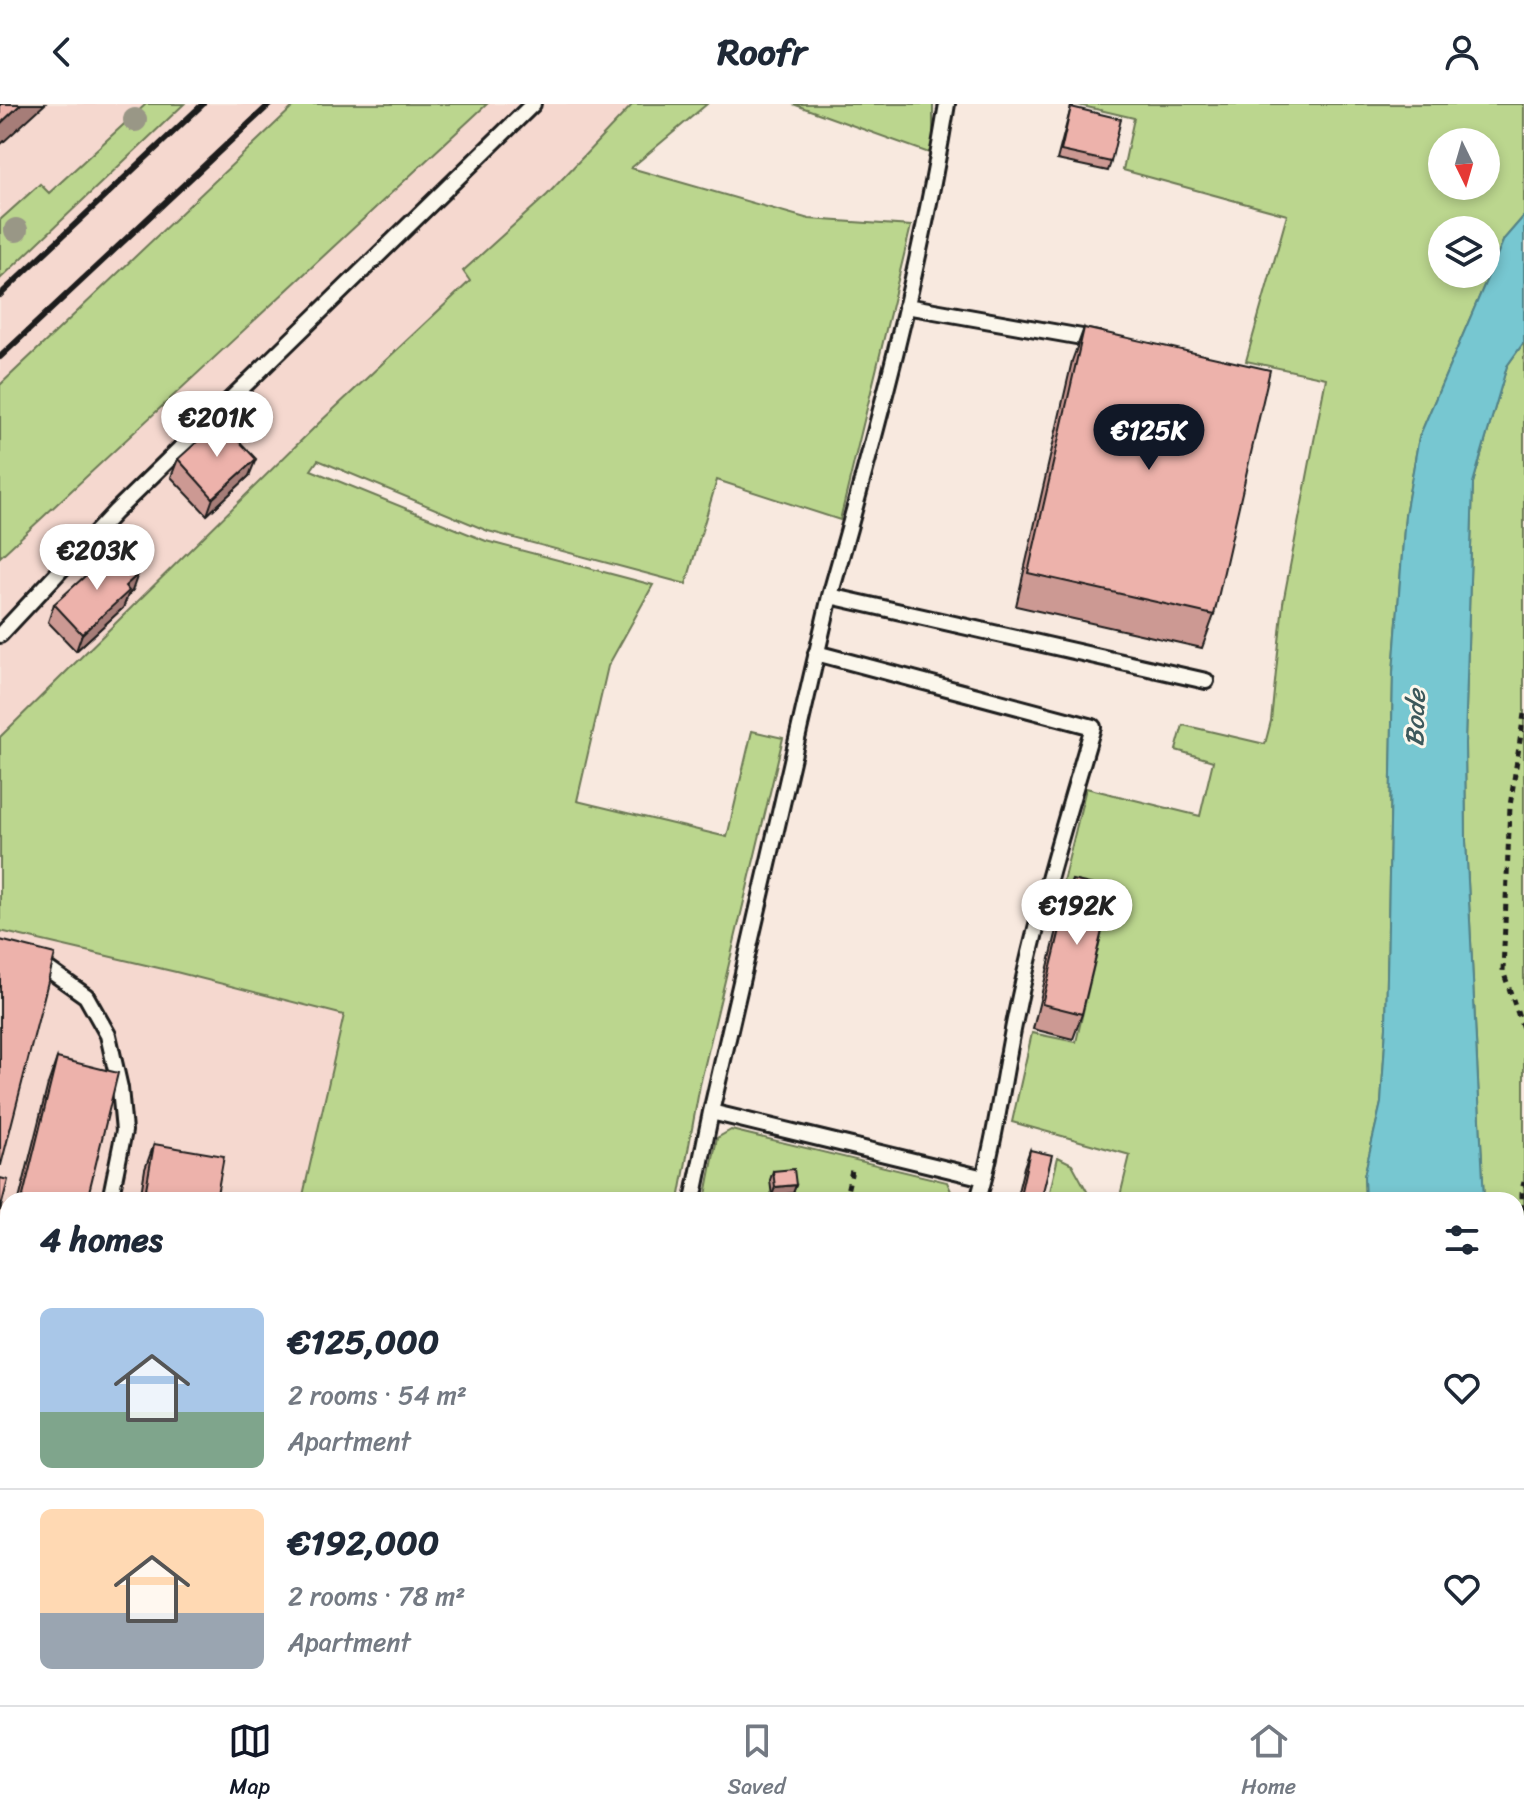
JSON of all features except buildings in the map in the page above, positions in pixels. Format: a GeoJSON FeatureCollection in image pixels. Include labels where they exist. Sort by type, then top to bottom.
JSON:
{"type":"FeatureCollection","features":[{"type":"Feature","properties":{"kind":"lane"},"geometry":{"type":"LineString","coordinates":[[0,635],[115,512],[533,104]]}},
{"type":"Feature","properties":{"kind":"lane"},"geometry":{"type":"LineString","coordinates":[[695,1192],[816,653],[881,411],[923,234],[947,104]]}},
{"type":"Feature","properties":{"kind":"lane"},"geometry":{"type":"LineString","coordinates":[[906,306],[1120,344]]}},
{"type":"Feature","properties":{"kind":"lane"},"geometry":{"type":"LineString","coordinates":[[830,596],[1206,681]]}},
{"type":"Feature","properties":{"kind":"lane"},"geometry":{"type":"LineString","coordinates":[[816,653],[1093,727],[1057,849],[1016,1014],[980,1192]]}},
{"type":"Feature","properties":{"kind":"lane"},"geometry":{"type":"LineString","coordinates":[[21,953],[32,957],[86,996],[108,1035],[120,1088],[124,1131],[112,1192]]}},
{"type":"Feature","properties":{"kind":"lane"},"geometry":{"type":"LineString","coordinates":[[711,1112],[984,1178]]}},
{"type":"Feature","properties":{"kind":"path"},"geometry":{"type":"LineString","coordinates":[[1524,714],[1510,806],[1503,971],[1524,1031]]}},
{"type":"Feature","properties":{"kind":"shaded area"},"geometry":{"type":"Polygon","coordinates":[[[0,104],[146,104],[49,193],[40,185],[0,220],[0,104]]]}},
{"type":"Feature","properties":{"kind":"shaded area"},"geometry":{"type":"Polygon","coordinates":[[[184,104],[296,104],[0,385],[0,279],[184,104]]]}},
{"type":"Feature","properties":{"kind":"shaded area"},"geometry":{"type":"Polygon","coordinates":[[[487,104],[633,104],[547,195],[464,270],[470,281],[319,423],[0,737],[0,557],[487,104]]]}},
{"type":"Feature","properties":{"kind":"shaded area"},"geometry":{"type":"Polygon","coordinates":[[[0,931],[344,1015],[304,1192],[0,1192],[0,931]]]}},
{"type":"Feature","properties":{"kind":"green space"},"geometry":{"type":"Polygon","coordinates":[[[146,104],[184,104],[0,279],[0,220],[40,184],[49,193],[146,104]]]}},
{"type":"Feature","properties":{"kind":"green space"},"geometry":{"type":"Polygon","coordinates":[[[296,104],[487,104],[0,557],[0,385],[296,104]]]}},
{"type":"Feature","properties":{"kind":"green space"},"geometry":{"type":"Polygon","coordinates":[[[633,104],[707,104],[631,168],[809,219],[911,226],[840,520],[717,480],[686,584],[488,531],[318,460],[311,470],[486,541],[653,585],[608,666],[577,801],[727,837],[752,731],[783,738],[700,1085],[680,1192],[304,1192],[344,1015],[0,931],[0,737],[319,423],[470,281],[463,271],[547,195],[633,104]]]}},
{"type":"Feature","properties":{"kind":"green space"},"geometry":{"type":"Polygon","coordinates":[[[793,104],[933,104],[933,141],[929,153],[793,104]]]}},
{"type":"Feature","properties":{"kind":"green space"},"geometry":{"type":"Polygon","coordinates":[[[1074,104],[1524,104],[1524,216],[1500,248],[1500,216],[1428,216],[1428,288],[1483,288],[1419,437],[1405,515],[1393,673],[1386,1027],[1381,1103],[1364,1176],[1365,1192],[1121,1192],[1130,1155],[1012,1122],[1032,1033],[1076,1042],[1106,914],[1058,902],[1086,788],[1200,816],[1213,761],[1176,750],[1183,725],[1265,744],[1271,721],[1283,603],[1326,378],[1246,361],[1287,215],[1123,170],[1134,118],[1074,104]]]}},
{"type":"Feature","properties":{"kind":"green space"},"geometry":{"type":"Polygon","coordinates":[[[1524,342],[1524,1192],[1484,1192],[1466,841],[1465,743],[1473,483],[1507,366],[1524,342]]]}},
{"type":"Feature","properties":{"kind":"green space"},"geometry":{"type":"Polygon","coordinates":[[[731,1130],[947,1182],[951,1192],[707,1192],[717,1138],[731,1130]]]}},
{"type":"Feature","properties":{"kind":"green space"},"geometry":{"type":"Polygon","coordinates":[[[1058,1157],[1072,1164],[1087,1192],[1050,1192],[1058,1157]]]}},
{"type":"Feature","properties":{"kind":"water","name":"Bode"},"geometry":{"type":"Polygon","coordinates":[[[1524,216],[1524,342],[1507,366],[1473,483],[1465,743],[1466,841],[1484,1192],[1365,1192],[1364,1176],[1381,1103],[1386,1027],[1393,673],[1405,515],[1419,437],[1483,288],[1500,288],[1500,248],[1524,216]]]}},
{"type":"Feature","properties":{"kind":"railway"},"geometry":{"type":"LineString","coordinates":[[0,295],[203,104]]}},
{"type":"Feature","properties":{"kind":"railway"},"geometry":{"type":"LineString","coordinates":[[0,357],[270,104]]}}]}
